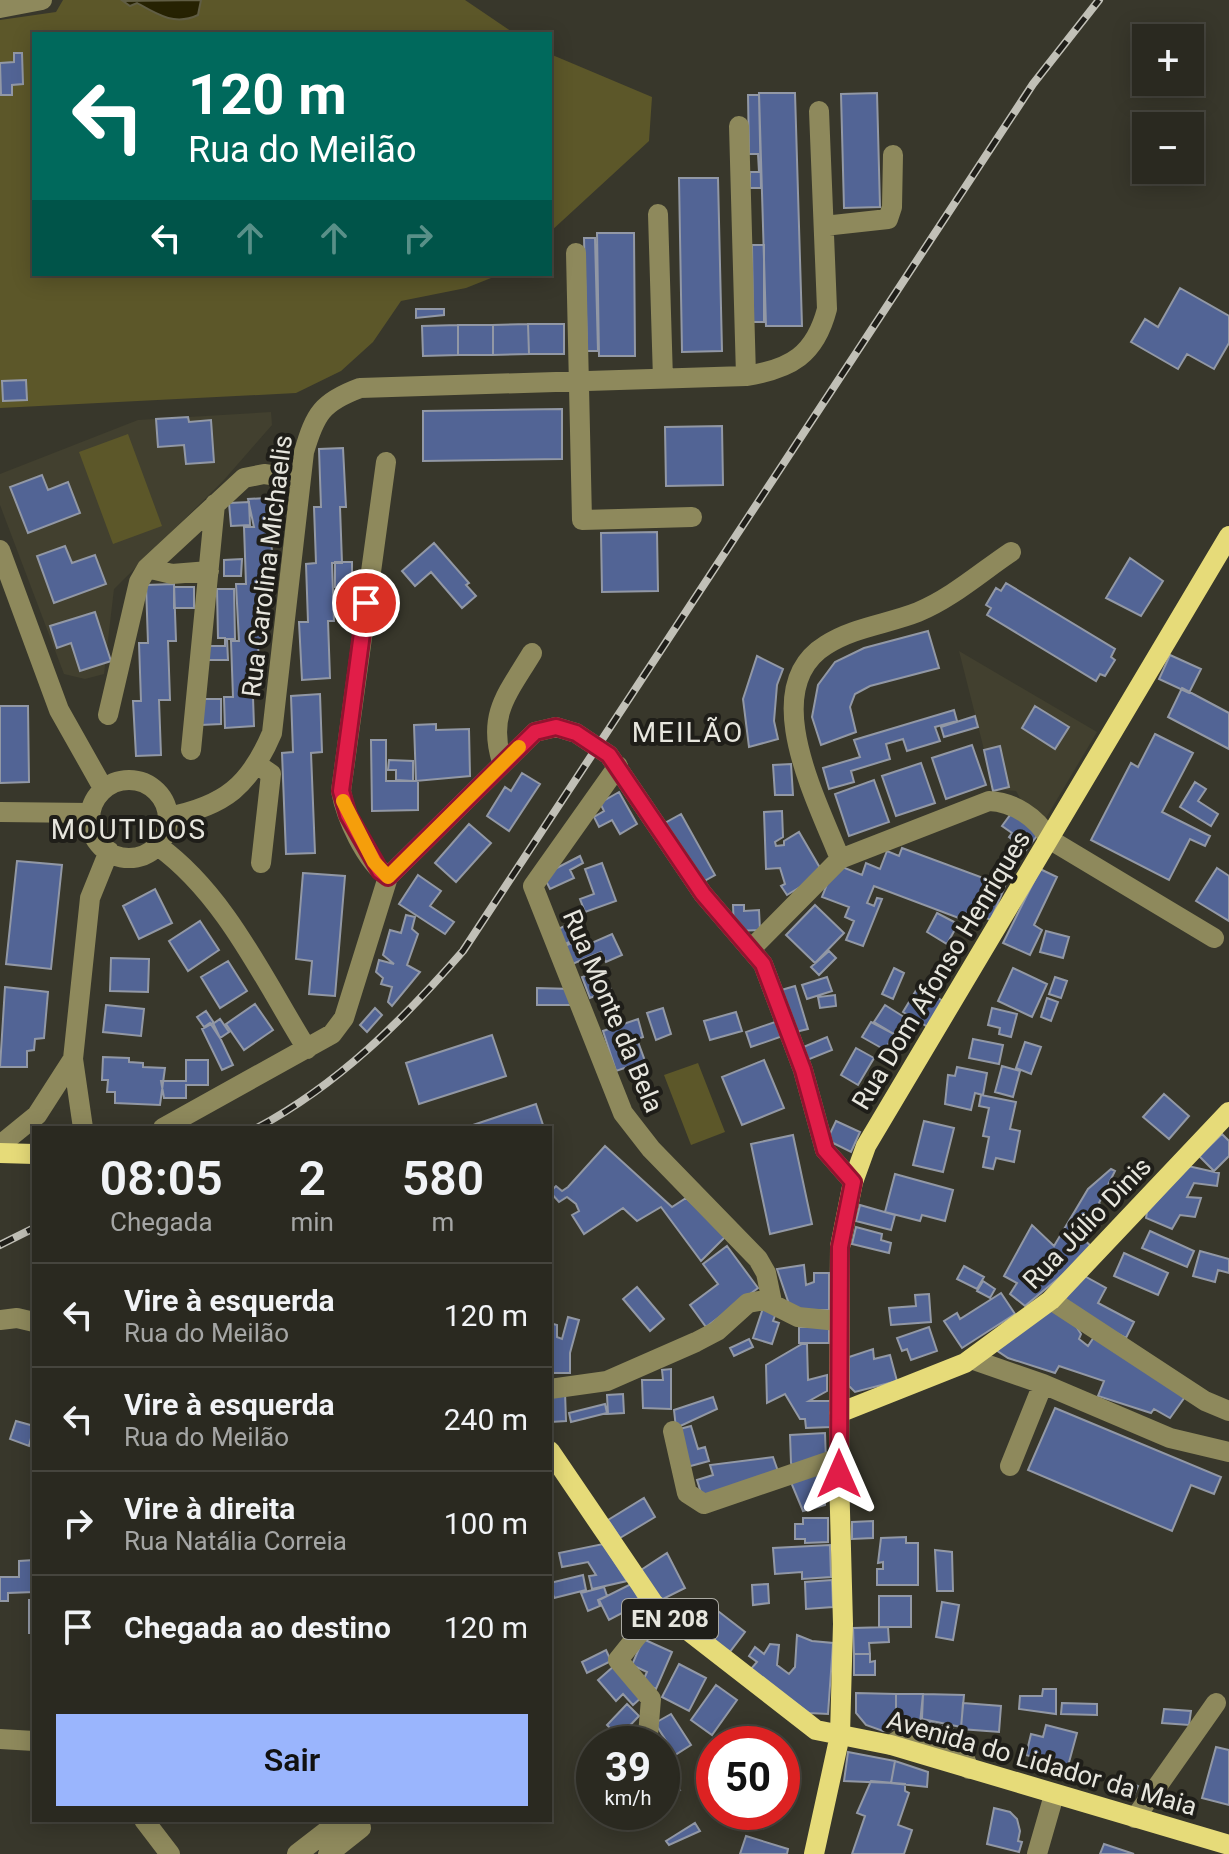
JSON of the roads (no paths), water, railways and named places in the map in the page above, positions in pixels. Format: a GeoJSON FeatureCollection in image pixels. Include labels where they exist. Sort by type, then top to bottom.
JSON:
{"type":"FeatureCollection","features":[{"type":"Feature","properties":{"kind":"main road","name":"Rua Dom Afonso Henriques"},"geometry":{"type":"LineString","coordinates":[[814,1854],[840,1735],[843,1624],[838,1321],[840,1247],[853,1182],[866,1146],[1229,536]]}},
{"type":"Feature","properties":{"kind":"main road","name":"Rua Júlio Dinis"},"geometry":{"type":"LineString","coordinates":[[839,1413],[971,1359],[1051,1300],[1229,1112]]}},
{"type":"Feature","properties":{"kind":"main road"},"geometry":{"type":"LineString","coordinates":[[0,1153],[32,1154]]}},
{"type":"Feature","properties":{"kind":"main road","name":"EN 208"},"geometry":{"type":"LineString","coordinates":[[552,1454],[659,1609],[816,1730],[840,1735]]}},
{"type":"Feature","properties":{"kind":"main road","name":"Avenida do Lidador da Maia"},"geometry":{"type":"LineString","coordinates":[[840,1735],[891,1745],[1227,1848]]}},
{"type":"Feature","properties":{"kind":"street"},"geometry":{"type":"LineString","coordinates":[[0,8],[42,0]]}},
{"type":"Feature","properties":{"kind":"street","name":"Rua Carolina Michaelis"},"geometry":{"type":"LineString","coordinates":[[168,817],[196,812],[238,789],[258,765],[272,733],[304,452],[315,417],[326,405],[360,388],[746,376],[787,365],[807,352],[821,333],[827,309],[819,111]]}},
{"type":"Feature","properties":{"kind":"street"},"geometry":{"type":"LineString","coordinates":[[739,126],[746,376]]}},
{"type":"Feature","properties":{"kind":"street"},"geometry":{"type":"LineString","coordinates":[[824,226],[888,219],[892,207],[893,155]]}},
{"type":"Feature","properties":{"kind":"street"},"geometry":{"type":"LineString","coordinates":[[658,214],[663,379]]}},
{"type":"Feature","properties":{"kind":"street"},"geometry":{"type":"LineString","coordinates":[[576,253],[582,520],[692,517]]}},
{"type":"Feature","properties":{"kind":"street"},"geometry":{"type":"LineString","coordinates":[[386,462],[341,791],[348,815],[374,862],[388,877]]}},
{"type":"Feature","properties":{"kind":"street"},"geometry":{"type":"LineString","coordinates":[[108,715],[139,582],[147,568],[215,504],[253,474],[300,479]]}},
{"type":"Feature","properties":{"kind":"street"},"geometry":{"type":"LineString","coordinates":[[191,750],[215,504]]}},
{"type":"Feature","properties":{"kind":"street"},"geometry":{"type":"LineString","coordinates":[[0,550],[4,575],[59,710],[103,788]]}},
{"type":"Feature","properties":{"kind":"street"},"geometry":{"type":"LineString","coordinates":[[840,859],[798,746],[794,692],[802,667],[815,652],[845,634],[918,612],[943,599],[1011,552]]}},
{"type":"Feature","properties":{"kind":"street"},"geometry":{"type":"LineString","coordinates":[[147,568],[160,573],[209,571]]}},
{"type":"Feature","properties":{"kind":"street"},"geometry":{"type":"LineString","coordinates":[[502,762],[495,731],[497,714],[532,653]]}},
{"type":"Feature","properties":{"kind":"street"},"geometry":{"type":"LineString","coordinates":[[167,1126],[332,1034],[344,1018],[388,877],[535,732],[556,727],[576,733],[613,761],[703,894],[763,964],[803,1070],[825,1150],[853,1182]]}},
{"type":"Feature","properties":{"kind":"street","name":"Rua Monte da Bela"},"geometry":{"type":"LineString","coordinates":[[613,761],[533,886],[623,1113],[651,1149],[753,1252],[766,1273],[772,1302]]}},
{"type":"Feature","properties":{"kind":"street"},"geometry":{"type":"LineString","coordinates":[[258,765],[271,774],[261,863]]}},
{"type":"Feature","properties":{"kind":"street"},"geometry":{"type":"LineString","coordinates":[[125,781],[149,786],[159,794],[168,817],[166,832],[158,846],[129,858],[109,851],[96,837],[90,813],[103,788],[125,781]]}},
{"type":"Feature","properties":{"kind":"street"},"geometry":{"type":"LineString","coordinates":[[752,948],[840,859],[989,801],[1008,802],[1042,827],[1049,839],[1214,938]]}},
{"type":"Feature","properties":{"kind":"street"},"geometry":{"type":"LineString","coordinates":[[0,812],[90,813]]}},
{"type":"Feature","properties":{"kind":"street"},"geometry":{"type":"LineString","coordinates":[[158,846],[184,866],[217,905],[307,1049]]}},
{"type":"Feature","properties":{"kind":"street"},"geometry":{"type":"LineString","coordinates":[[80,1126],[73,1059],[90,898],[109,851]]}},
{"type":"Feature","properties":{"kind":"street"},"geometry":{"type":"LineString","coordinates":[[37,1121],[73,1059]]}},
{"type":"Feature","properties":{"kind":"street"},"geometry":{"type":"LineString","coordinates":[[0,1145],[53,1112],[80,1126]]}},
{"type":"Feature","properties":{"kind":"street"},"geometry":{"type":"LineString","coordinates":[[1051,1300],[1195,1395],[1229,1411]]}},
{"type":"Feature","properties":{"kind":"street"},"geometry":{"type":"LineString","coordinates":[[552,1389],[607,1381],[706,1337],[748,1303],[772,1302],[798,1317],[838,1321]]}},
{"type":"Feature","properties":{"kind":"street"},"geometry":{"type":"LineString","coordinates":[[0,1320],[17,1318],[32,1322]]}},
{"type":"Feature","properties":{"kind":"street"},"geometry":{"type":"LineString","coordinates":[[971,1359],[1043,1384],[1170,1438],[1229,1452]]}},
{"type":"Feature","properties":{"kind":"street"},"geometry":{"type":"LineString","coordinates":[[1010,1466],[1043,1384]]}},
{"type":"Feature","properties":{"kind":"street"},"geometry":{"type":"LineString","coordinates":[[673,1431],[687,1493],[704,1504],[839,1458]]}},
{"type":"Feature","properties":{"kind":"street"},"geometry":{"type":"LineString","coordinates":[[649,1726],[651,1699],[618,1660],[659,1609]]}},
{"type":"Feature","properties":{"kind":"street"},"geometry":{"type":"LineString","coordinates":[[1135,1818],[1216,1703]]}},
{"type":"Feature","properties":{"kind":"street"},"geometry":{"type":"LineString","coordinates":[[0,1739],[32,1741]]}},
{"type":"Feature","properties":{"kind":"street"},"geometry":{"type":"LineString","coordinates":[[1037,1854],[1054,1795]]}},
{"type":"Feature","properties":{"kind":"street"},"geometry":{"type":"LineString","coordinates":[[146,1822],[170,1854]]}},
{"type":"Feature","properties":{"kind":"street"},"geometry":{"type":"LineString","coordinates":[[297,1854],[338,1822]]}},
{"type":"Feature","properties":{"kind":"street"},"geometry":{"type":"LineString","coordinates":[[328,1854],[361,1828],[356,1822]]}},
{"type":"Feature","properties":{"kind":"railway"},"geometry":{"type":"LineString","coordinates":[[261,1126],[315,1091],[368,1049],[417,1002],[463,951],[1033,84],[1099,0]]}},
{"type":"Feature","properties":{"kind":"railway"},"geometry":{"type":"LineString","coordinates":[[0,1245],[32,1229]]}},
{"type":"Feature","properties":{"kind":"district","name":"MEILÃO"},"geometry":{"type":"Point","coordinates":[688,732]}},
{"type":"Feature","properties":{"kind":"district","name":"MOUTIDOS"},"geometry":{"type":"Point","coordinates":[129,829]}}]}
